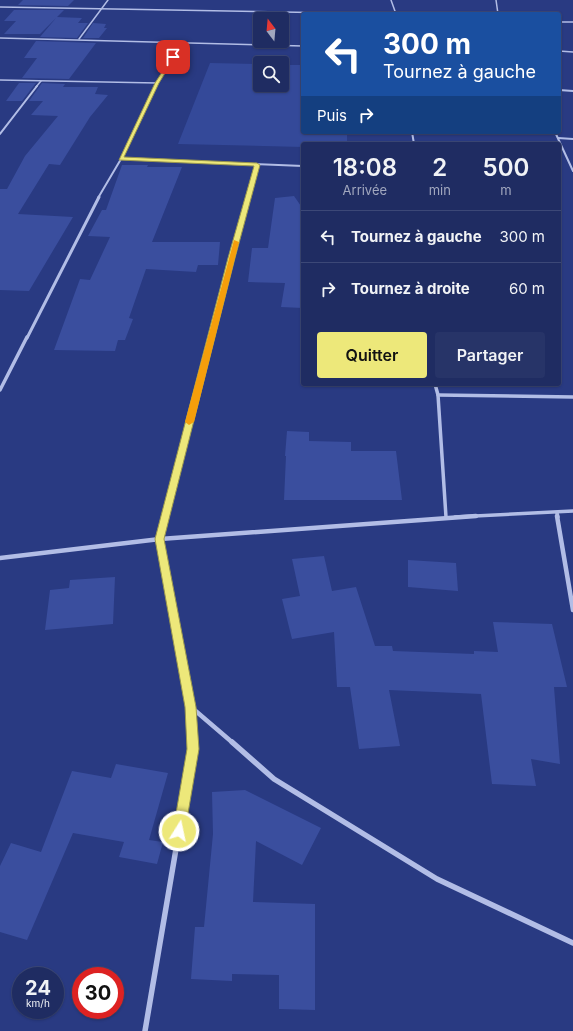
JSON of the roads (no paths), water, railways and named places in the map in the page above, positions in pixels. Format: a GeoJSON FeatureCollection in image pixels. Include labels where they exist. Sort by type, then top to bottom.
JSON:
{"type":"FeatureCollection","features":[{"type":"Feature","properties":{"kind":"street"},"geometry":{"type":"LineString","coordinates":[[79,39],[108,0]]}},
{"type":"Feature","properties":{"kind":"street"},"geometry":{"type":"LineString","coordinates":[[391,0],[395,12]]}},
{"type":"Feature","properties":{"kind":"street"},"geometry":{"type":"LineString","coordinates":[[496,0],[498,12]]}},
{"type":"Feature","properties":{"kind":"street"},"geometry":{"type":"LineString","coordinates":[[0,7],[301,12]]}},
{"type":"Feature","properties":{"kind":"street"},"geometry":{"type":"LineString","coordinates":[[561,22],[573,22]]}},
{"type":"Feature","properties":{"kind":"street"},"geometry":{"type":"LineString","coordinates":[[0,38],[301,46]]}},
{"type":"Feature","properties":{"kind":"street"},"geometry":{"type":"LineString","coordinates":[[0,390],[89,214],[121,159],[157,83],[180,43]]}},
{"type":"Feature","properties":{"kind":"street"},"geometry":{"type":"LineString","coordinates":[[561,51],[573,52]]}},
{"type":"Feature","properties":{"kind":"street"},"geometry":{"type":"LineString","coordinates":[[0,80],[41,82],[157,83]]}},
{"type":"Feature","properties":{"kind":"street"},"geometry":{"type":"LineString","coordinates":[[0,134],[41,82]]}},
{"type":"Feature","properties":{"kind":"street"},"geometry":{"type":"LineString","coordinates":[[561,90],[573,91]]}},
{"type":"Feature","properties":{"kind":"street"},"geometry":{"type":"LineString","coordinates":[[555,134],[560,142]]}},
{"type":"Feature","properties":{"kind":"street"},"geometry":{"type":"LineString","coordinates":[[558,138],[573,139]]}},
{"type":"Feature","properties":{"kind":"street"},"geometry":{"type":"LineString","coordinates":[[561,145],[573,171]]}},
{"type":"Feature","properties":{"kind":"street"},"geometry":{"type":"LineString","coordinates":[[121,159],[301,166]]}},
{"type":"Feature","properties":{"kind":"street"},"geometry":{"type":"LineString","coordinates":[[145,1031],[193,749],[191,707],[160,539],[257,165]]}},
{"type":"Feature","properties":{"kind":"street"},"geometry":{"type":"LineString","coordinates":[[436,386],[438,395],[446,517]]}},
{"type":"Feature","properties":{"kind":"street"},"geometry":{"type":"LineString","coordinates":[[438,395],[573,397]]}},
{"type":"Feature","properties":{"kind":"street"},"geometry":{"type":"LineString","coordinates":[[0,558],[160,539],[446,517],[557,513],[573,511]]}},
{"type":"Feature","properties":{"kind":"street"},"geometry":{"type":"LineString","coordinates":[[557,513],[573,610]]}},
{"type":"Feature","properties":{"kind":"street"},"geometry":{"type":"LineString","coordinates":[[191,707],[274,779],[437,879],[573,943]]}}]}
